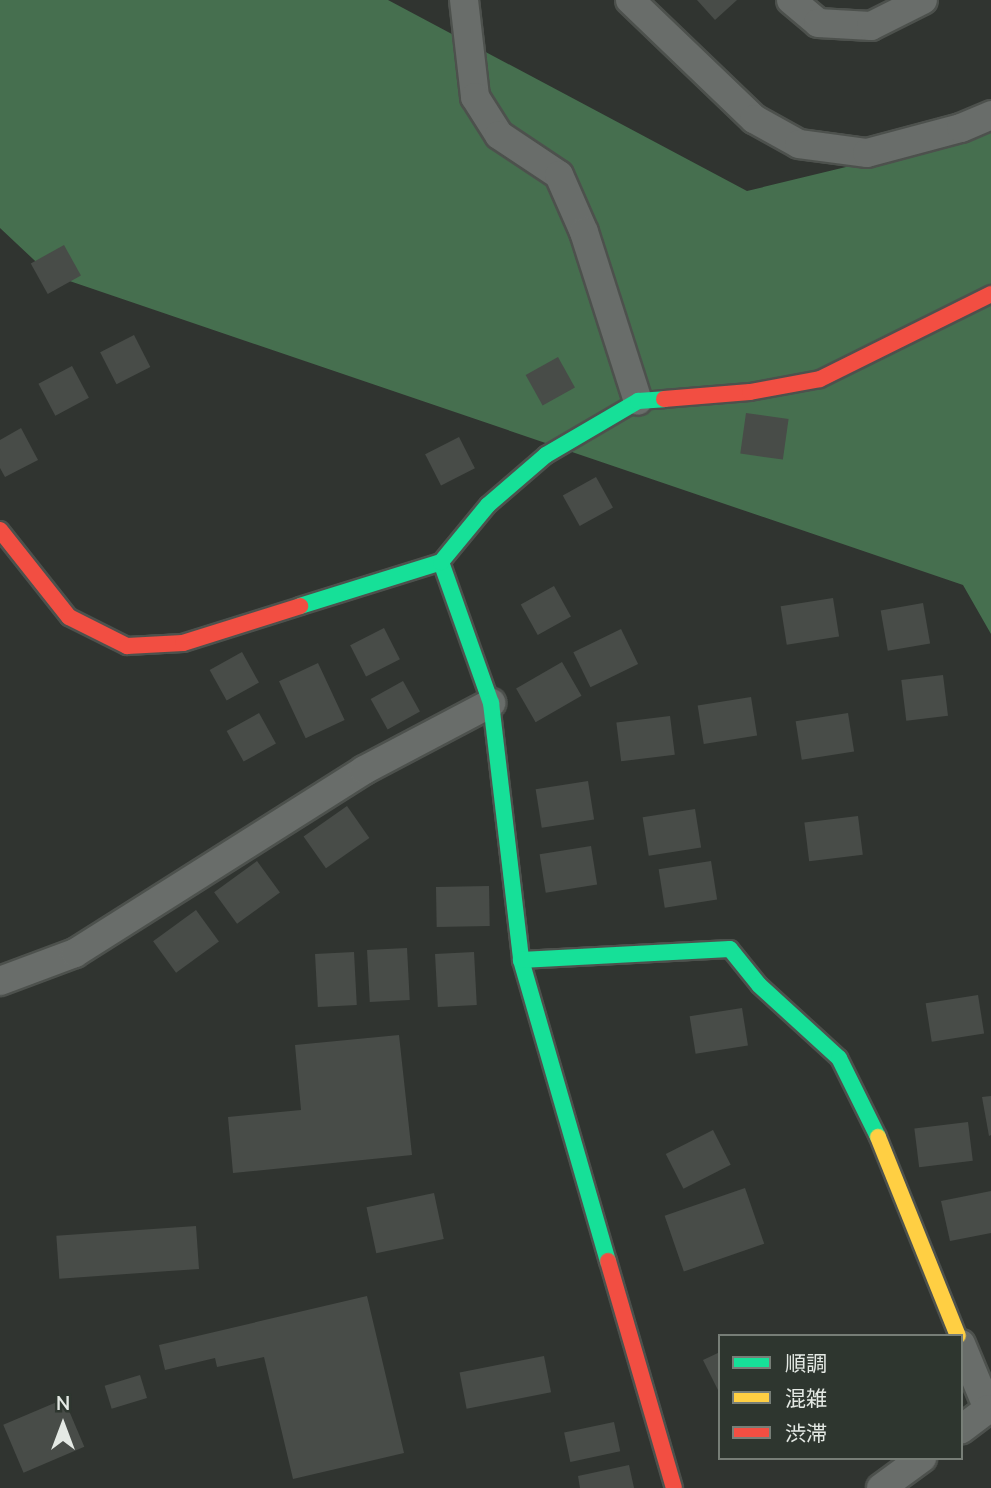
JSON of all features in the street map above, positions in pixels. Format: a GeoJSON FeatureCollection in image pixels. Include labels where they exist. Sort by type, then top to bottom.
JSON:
{"type":"FeatureCollection","features":[{"type":"Feature","properties":{"kind":"street"},"geometry":{"type":"LineString","coordinates":[[464,0],[475,97],[499,135],[559,175],[584,232],[638,401]]}},
{"type":"Feature","properties":{"kind":"street"},"geometry":{"type":"LineString","coordinates":[[630,0],[754,119],[799,144],[867,153],[961,128],[991,115]]}},
{"type":"Feature","properties":{"kind":"street"},"geometry":{"type":"LineString","coordinates":[[792,0],[818,23],[871,26],[923,0]]}},
{"type":"Feature","properties":{"kind":"street"},"geometry":{"type":"LineString","coordinates":[[0,530],[69,617],[127,646],[183,643],[441,562],[488,505],[546,455],[638,401],[750,392],[820,379],[991,294]]}},
{"type":"Feature","properties":{"kind":"street"},"geometry":{"type":"LineString","coordinates":[[441,562],[491,703],[521,960],[674,1488]]}},
{"type":"Feature","properties":{"kind":"street"},"geometry":{"type":"LineString","coordinates":[[4,975],[75,953],[155,907],[364,770],[491,703]]}},
{"type":"Feature","properties":{"kind":"street"},"geometry":{"type":"LineString","coordinates":[[521,960],[730,949],[759,985],[839,1058],[861,1095],[957,1334]]}},
{"type":"Feature","properties":{"kind":"street"},"geometry":{"type":"LineString","coordinates":[[963,1349],[988,1409],[963,1428]]}},
{"type":"Feature","properties":{"kind":"street"},"geometry":{"type":"LineString","coordinates":[[881,1488],[919,1460]]}},
{"type":"Feature","properties":{"kind":"green space"},"geometry":{"type":"Polygon","coordinates":[[[0,0],[388,0],[747,191],[991,132],[991,634],[963,585],[49,274],[0,228],[0,0]]]}},
{"type":"Feature","properties":{"kind":"building"},"geometry":{"type":"Polygon","coordinates":[[[697,0],[737,0],[715,20],[697,0]]]}},
{"type":"Feature","properties":{"kind":"building"},"geometry":{"type":"Polygon","coordinates":[[[64,245],[81,276],[48,294],[31,263],[64,245]]]}},
{"type":"Feature","properties":{"kind":"building"},"geometry":{"type":"Polygon","coordinates":[[[134,335],[150,367],[116,384],[100,352],[134,335]]]}},
{"type":"Feature","properties":{"kind":"building"},"geometry":{"type":"Polygon","coordinates":[[[558,357],[575,388],[543,406],[526,375],[558,357]]]}},
{"type":"Feature","properties":{"kind":"building"},"geometry":{"type":"Polygon","coordinates":[[[72,366],[89,398],[55,416],[38,384],[72,366]]]}},
{"type":"Feature","properties":{"kind":"building"},"geometry":{"type":"Polygon","coordinates":[[[746,413],[789,419],[783,460],[740,454],[746,413]]]}},
{"type":"Feature","properties":{"kind":"building"},"geometry":{"type":"Polygon","coordinates":[[[21,428],[38,460],[5,477],[0,468],[0,440],[21,428]]]}},
{"type":"Feature","properties":{"kind":"building"},"geometry":{"type":"Polygon","coordinates":[[[459,437],[475,468],[441,485],[425,454],[459,437]]]}},
{"type":"Feature","properties":{"kind":"building"},"geometry":{"type":"Polygon","coordinates":[[[596,477],[613,508],[580,526],[563,495],[596,477]]]}},
{"type":"Feature","properties":{"kind":"building"},"geometry":{"type":"Polygon","coordinates":[[[554,586],[571,617],[538,635],[521,604],[554,586]]]}},
{"type":"Feature","properties":{"kind":"building"},"geometry":{"type":"Polygon","coordinates":[[[833,598],[839,637],[787,645],[781,606],[833,598]]]}},
{"type":"Feature","properties":{"kind":"building"},"geometry":{"type":"Polygon","coordinates":[[[923,603],[930,643],[888,651],[881,610],[923,603]]]}},
{"type":"Feature","properties":{"kind":"building"},"geometry":{"type":"Polygon","coordinates":[[[384,628],[400,659],[366,676],[350,645],[384,628]]]}},
{"type":"Feature","properties":{"kind":"building"},"geometry":{"type":"Polygon","coordinates":[[[621,629],[638,664],[590,687],[573,652],[621,629]]]}},
{"type":"Feature","properties":{"kind":"building"},"geometry":{"type":"Polygon","coordinates":[[[242,652],[259,683],[227,701],[210,670],[242,652]]]}},
{"type":"Feature","properties":{"kind":"building"},"geometry":{"type":"Polygon","coordinates":[[[562,662],[582,696],[536,722],[516,688],[562,662]]]}},
{"type":"Feature","properties":{"kind":"building"},"geometry":{"type":"Polygon","coordinates":[[[318,663],[345,720],[306,738],[279,681],[318,663]]]}},
{"type":"Feature","properties":{"kind":"building"},"geometry":{"type":"Polygon","coordinates":[[[943,675],[948,716],[906,721],[901,680],[943,675]]]}},
{"type":"Feature","properties":{"kind":"building"},"geometry":{"type":"Polygon","coordinates":[[[403,681],[420,712],[388,730],[371,699],[403,681]]]}},
{"type":"Feature","properties":{"kind":"building"},"geometry":{"type":"Polygon","coordinates":[[[751,697],[757,736],[704,744],[698,705],[751,697]]]}},
{"type":"Feature","properties":{"kind":"building"},"geometry":{"type":"Polygon","coordinates":[[[259,713],[276,744],[244,762],[227,731],[259,713]]]}},
{"type":"Feature","properties":{"kind":"building"},"geometry":{"type":"Polygon","coordinates":[[[848,713],[854,752],[802,760],[796,721],[848,713]]]}},
{"type":"Feature","properties":{"kind":"building"},"geometry":{"type":"Polygon","coordinates":[[[670,716],[675,755],[621,761],[616,723],[670,716]]]}},
{"type":"Feature","properties":{"kind":"building"},"geometry":{"type":"Polygon","coordinates":[[[588,781],[594,820],[542,828],[536,789],[588,781]]]}},
{"type":"Feature","properties":{"kind":"building"},"geometry":{"type":"Polygon","coordinates":[[[347,806],[369,838],[326,868],[304,836],[347,806]]]}},
{"type":"Feature","properties":{"kind":"building"},"geometry":{"type":"Polygon","coordinates":[[[695,809],[701,848],[649,856],[643,817],[695,809]]]}},
{"type":"Feature","properties":{"kind":"building"},"geometry":{"type":"Polygon","coordinates":[[[858,816],[863,855],[809,861],[804,823],[858,816]]]}},
{"type":"Feature","properties":{"kind":"building"},"geometry":{"type":"Polygon","coordinates":[[[591,846],[597,885],[546,893],[540,854],[591,846]]]}},
{"type":"Feature","properties":{"kind":"building"},"geometry":{"type":"Polygon","coordinates":[[[257,861],[280,893],[237,924],[214,892],[257,861]]]}},
{"type":"Feature","properties":{"kind":"building"},"geometry":{"type":"Polygon","coordinates":[[[711,861],[717,900],[665,908],[659,869],[711,861]]]}},
{"type":"Feature","properties":{"kind":"building"},"geometry":{"type":"Polygon","coordinates":[[[489,886],[490,926],[437,927],[436,887],[489,886]]]}},
{"type":"Feature","properties":{"kind":"building"},"geometry":{"type":"Polygon","coordinates":[[[196,910],[219,942],[176,973],[153,941],[196,910]]]}},
{"type":"Feature","properties":{"kind":"building"},"geometry":{"type":"Polygon","coordinates":[[[407,948],[410,1000],[370,1002],[367,950],[407,948]]]}},
{"type":"Feature","properties":{"kind":"building"},"geometry":{"type":"Polygon","coordinates":[[[354,952],[357,1005],[318,1007],[315,954],[354,952]]]}},
{"type":"Feature","properties":{"kind":"building"},"geometry":{"type":"Polygon","coordinates":[[[474,952],[477,1005],[438,1007],[435,954],[474,952]]]}},
{"type":"Feature","properties":{"kind":"building"},"geometry":{"type":"Polygon","coordinates":[[[978,995],[984,1034],[932,1042],[926,1003],[978,995]]]}},
{"type":"Feature","properties":{"kind":"building"},"geometry":{"type":"Polygon","coordinates":[[[742,1008],[748,1046],[696,1054],[690,1016],[742,1008]]]}},
{"type":"Feature","properties":{"kind":"building"},"geometry":{"type":"Polygon","coordinates":[[[399,1035],[412,1155],[233,1173],[228,1117],[301,1110],[295,1045],[399,1035]]]}},
{"type":"Feature","properties":{"kind":"building"},"geometry":{"type":"Polygon","coordinates":[[[991,1096],[991,1135],[989,1136],[982,1097],[991,1096]]]}},
{"type":"Feature","properties":{"kind":"building"},"geometry":{"type":"Polygon","coordinates":[[[968,1122],[973,1161],[919,1167],[914,1129],[968,1122]]]}},
{"type":"Feature","properties":{"kind":"building"},"geometry":{"type":"Polygon","coordinates":[[[713,1130],[731,1165],[683,1189],[666,1154],[713,1130]]]}},
{"type":"Feature","properties":{"kind":"building"},"geometry":{"type":"Polygon","coordinates":[[[745,1188],[764,1244],[684,1271],[665,1216],[745,1188]]]}},
{"type":"Feature","properties":{"kind":"building"},"geometry":{"type":"Polygon","coordinates":[[[991,1191],[991,1233],[950,1241],[941,1201],[991,1191]]]}},
{"type":"Feature","properties":{"kind":"building"},"geometry":{"type":"Polygon","coordinates":[[[434,1193],[444,1239],[376,1253],[367,1207],[434,1193]]]}},
{"type":"Feature","properties":{"kind":"building"},"geometry":{"type":"Polygon","coordinates":[[[196,1226],[199,1269],[59,1279],[56,1236],[196,1226]]]}},
{"type":"Feature","properties":{"kind":"building"},"geometry":{"type":"Polygon","coordinates":[[[367,1296],[404,1453],[293,1479],[264,1357],[217,1367],[215,1358],[165,1370],[159,1345],[367,1296]]]}},
{"type":"Feature","properties":{"kind":"building"},"geometry":{"type":"Polygon","coordinates":[[[718,1353],[718,1390],[703,1360],[718,1353]]]}},
{"type":"Feature","properties":{"kind":"building"},"geometry":{"type":"Polygon","coordinates":[[[544,1356],[551,1392],[467,1409],[460,1372],[544,1356]]]}},
{"type":"Feature","properties":{"kind":"building"},"geometry":{"type":"Polygon","coordinates":[[[140,1375],[147,1398],[112,1409],[105,1386],[140,1375]]]}},
{"type":"Feature","properties":{"kind":"building"},"geometry":{"type":"Polygon","coordinates":[[[64,1399],[84,1447],[24,1473],[3,1425],[64,1399]]]}},
{"type":"Feature","properties":{"kind":"building"},"geometry":{"type":"Polygon","coordinates":[[[614,1422],[620,1451],[570,1462],[564,1433],[614,1422]]]}},
{"type":"Feature","properties":{"kind":"building"},"geometry":{"type":"Polygon","coordinates":[[[629,1465],[634,1488],[580,1488],[578,1476],[629,1465]]]}},
{"type":"Feature","properties":{"kind":"traffic: fast"},"geometry":{"type":"LineString","coordinates":[[300,606],[441,562],[488,505],[546,455],[638,401],[664,399]]}},
{"type":"Feature","properties":{"kind":"traffic: fast"},"geometry":{"type":"LineString","coordinates":[[441,562],[491,703],[521,960],[608,1261]]}},
{"type":"Feature","properties":{"kind":"traffic: fast"},"geometry":{"type":"LineString","coordinates":[[521,960],[730,949],[759,985],[839,1058],[878,1137]]}},
{"type":"Feature","properties":{"kind":"traffic: slow"},"geometry":{"type":"LineString","coordinates":[[878,1137],[957,1334]]}},
{"type":"Feature","properties":{"kind":"traffic: jam"},"geometry":{"type":"LineString","coordinates":[[664,399],[750,392],[820,379],[991,294]]}},
{"type":"Feature","properties":{"kind":"traffic: jam"},"geometry":{"type":"LineString","coordinates":[[0,530],[69,617],[127,646],[183,643],[300,606]]}},
{"type":"Feature","properties":{"kind":"traffic: jam"},"geometry":{"type":"LineString","coordinates":[[608,1261],[674,1488]]}}]}
